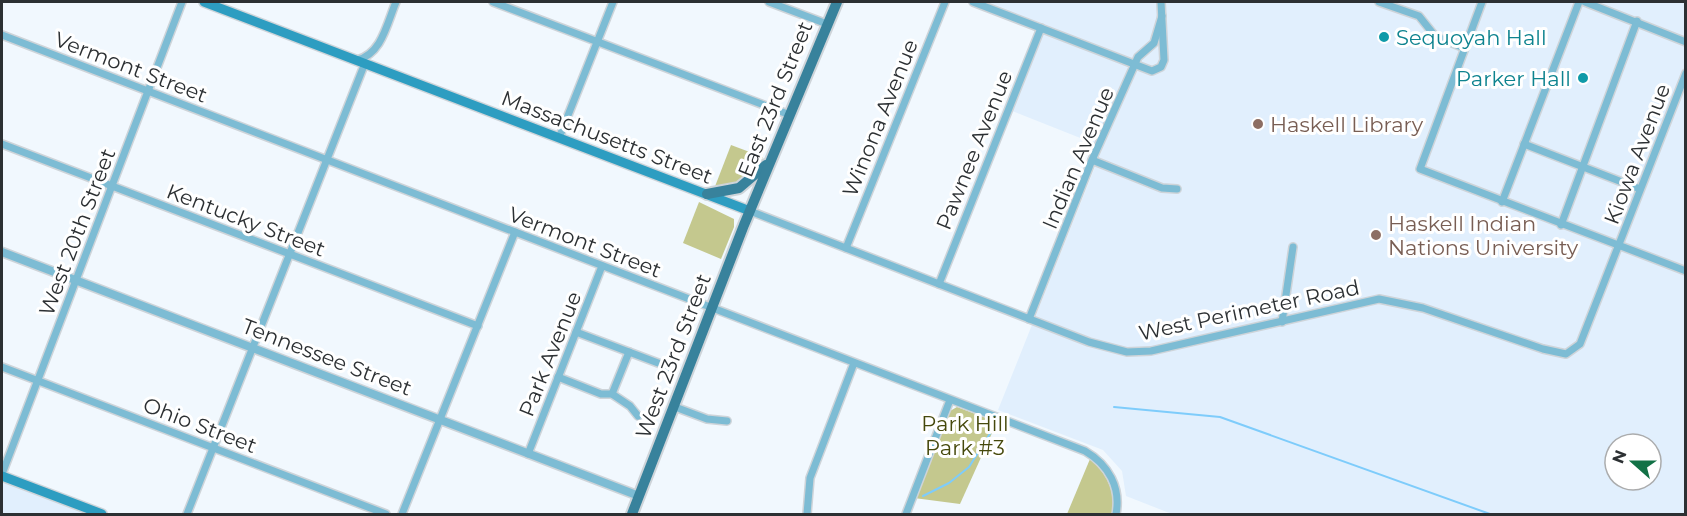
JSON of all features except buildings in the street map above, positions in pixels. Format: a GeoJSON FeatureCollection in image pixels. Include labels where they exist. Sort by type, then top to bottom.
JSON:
{"type":"FeatureCollection","features":[{"type":"Feature","properties":{"kind":"main road","name":"Massachusetts Street"},"geometry":{"type":"LineString","coordinates":[[204,2],[750,211]]}},
{"type":"Feature","properties":{"kind":"main road","name":"East 23rd Street"},"geometry":{"type":"LineString","coordinates":[[750,211],[837,2]]}},
{"type":"Feature","properties":{"kind":"main road"},"geometry":{"type":"LineString","coordinates":[[706,194],[739,188],[758,174],[772,158]]}},
{"type":"Feature","properties":{"kind":"main road","name":"West 23rd Street"},"geometry":{"type":"LineString","coordinates":[[632,514],[750,211]]}},
{"type":"Feature","properties":{"kind":"main road"},"geometry":{"type":"LineString","coordinates":[[2,475],[102,514]]}},
{"type":"Feature","properties":{"kind":"street","name":"West 20th Street"},"geometry":{"type":"LineString","coordinates":[[2,475],[182,2]]}},
{"type":"Feature","properties":{"kind":"street"},"geometry":{"type":"LineString","coordinates":[[365,63],[378,45],[396,2]]}},
{"type":"Feature","properties":{"kind":"street"},"geometry":{"type":"LineString","coordinates":[[493,2],[790,115]]}},
{"type":"Feature","properties":{"kind":"street"},"geometry":{"type":"LineString","coordinates":[[560,138],[613,2]]}},
{"type":"Feature","properties":{"kind":"street"},"geometry":{"type":"LineString","coordinates":[[770,2],[827,24]]}},
{"type":"Feature","properties":{"kind":"street","name":"Winona Avenue"},"geometry":{"type":"LineString","coordinates":[[846,248],[945,2]]}},
{"type":"Feature","properties":{"kind":"street"},"geometry":{"type":"LineString","coordinates":[[973,2],[1135,64]]}},
{"type":"Feature","properties":{"kind":"street","name":"Indian Avenue"},"geometry":{"type":"LineString","coordinates":[[1135,64],[1152,71],[1157,70],[1164,60],[1161,2]]}},
{"type":"Feature","properties":{"kind":"street"},"geometry":{"type":"LineString","coordinates":[[1379,2],[1419,16],[1435,36],[1464,48]]}},
{"type":"Feature","properties":{"kind":"street"},"geometry":{"type":"LineString","coordinates":[[1482,2],[1420,169],[1561,225],[1686,271]]}},
{"type":"Feature","properties":{"kind":"street"},"geometry":{"type":"LineString","coordinates":[[1502,202],[1579,2]]}},
{"type":"Feature","properties":{"kind":"street"},"geometry":{"type":"LineString","coordinates":[[1586,2],[1686,42]]}},
{"type":"Feature","properties":{"kind":"street","name":"Indian Avenue"},"geometry":{"type":"LineString","coordinates":[[1029,319],[1092,160],[1138,57],[1154,43],[1162,16]]}},
{"type":"Feature","properties":{"kind":"street"},"geometry":{"type":"LineString","coordinates":[[1561,225],[1637,21]]}},
{"type":"Feature","properties":{"kind":"street","name":"Pawnee Avenue"},"geometry":{"type":"LineString","coordinates":[[939,284],[1041,28]]}},
{"type":"Feature","properties":{"kind":"street","name":"Vermont Street"},"geometry":{"type":"LineString","coordinates":[[2,35],[1092,455],[1105,467],[1115,486],[1116,514]]}},
{"type":"Feature","properties":{"kind":"street"},"geometry":{"type":"LineString","coordinates":[[187,514],[360,82],[365,63],[378,45]]}},
{"type":"Feature","properties":{"kind":"street"},"geometry":{"type":"LineString","coordinates":[[360,82],[367,74],[383,70]]}},
{"type":"Feature","properties":{"kind":"street","name":"Kiowa Avenue"},"geometry":{"type":"LineString","coordinates":[[1618,246],[1686,73]]}},
{"type":"Feature","properties":{"kind":"street","name":"Kentucky Street"},"geometry":{"type":"LineString","coordinates":[[2,144],[478,327]]}},
{"type":"Feature","properties":{"kind":"street"},"geometry":{"type":"LineString","coordinates":[[1524,144],[1640,189]]}},
{"type":"Feature","properties":{"kind":"street"},"geometry":{"type":"LineString","coordinates":[[1092,160],[1162,188],[1177,189]]}},
{"type":"Feature","properties":{"kind":"street","name":"Massachusetts Street"},"geometry":{"type":"LineString","coordinates":[[750,211],[1029,319]]}},
{"type":"Feature","properties":{"kind":"street"},"geometry":{"type":"LineString","coordinates":[[402,514],[515,232]]}},
{"type":"Feature","properties":{"kind":"street","name":"West Perimeter Road"},"geometry":{"type":"LineString","coordinates":[[1029,319],[1105,348],[1139,352],[1282,322],[1356,303],[1387,300],[1423,308],[1543,349],[1566,354],[1580,344],[1618,246]]}},
{"type":"Feature","properties":{"kind":"street"},"geometry":{"type":"LineString","coordinates":[[1282,322],[1293,247]]}},
{"type":"Feature","properties":{"kind":"street","name":"Tennessee Street"},"geometry":{"type":"LineString","coordinates":[[2,252],[639,496]]}},
{"type":"Feature","properties":{"kind":"street","name":"Park Avenue"},"geometry":{"type":"LineString","coordinates":[[528,454],[602,266]]}},
{"type":"Feature","properties":{"kind":"street"},"geometry":{"type":"LineString","coordinates":[[576,332],[674,369]]}},
{"type":"Feature","properties":{"kind":"street"},"geometry":{"type":"LineString","coordinates":[[612,394],[629,352]]}},
{"type":"Feature","properties":{"kind":"street"},"geometry":{"type":"LineString","coordinates":[[807,514],[807,494],[813,469],[854,363]]}},
{"type":"Feature","properties":{"kind":"street","name":"Ohio Street"},"geometry":{"type":"LineString","coordinates":[[2,367],[386,514]]}},
{"type":"Feature","properties":{"kind":"street"},"geometry":{"type":"LineString","coordinates":[[558,377],[601,394],[612,394],[630,406],[638,416]]}},
{"type":"Feature","properties":{"kind":"street"},"geometry":{"type":"LineString","coordinates":[[906,514],[950,400]]}},
{"type":"Feature","properties":{"kind":"street"},"geometry":{"type":"LineString","coordinates":[[675,407],[706,419],[727,421]]}},
{"type":"Feature","properties":{"kind":"shaded area","name":"Haskell Indian Nations University"},"geometry":{"type":"Polygon","coordinates":[[[985,2],[1685,2],[1685,514],[1172,514],[1126,496],[1122,471],[1103,450],[998,410],[1103,147],[1012,111],[1046,26],[985,2]]]}},
{"type":"Feature","properties":{"kind":"shaded area"},"geometry":{"type":"Polygon","coordinates":[[[2,481],[89,514],[2,514],[2,481]]]}},
{"type":"Feature","properties":{"kind":"green space"},"geometry":{"type":"Polygon","coordinates":[[[731,145],[763,157],[755,170],[743,179],[729,186],[714,189],[731,145]]]}},
{"type":"Feature","properties":{"kind":"green space"},"geometry":{"type":"Polygon","coordinates":[[[699,202],[734,219],[734,227],[721,259],[683,243],[699,202]]]}},
{"type":"Feature","properties":{"kind":"green space","name":"Park Hill Park #3"},"geometry":{"type":"Polygon","coordinates":[[[957,407],[997,422],[960,504],[914,498],[950,411],[957,407]]]}},
{"type":"Feature","properties":{"kind":"green space"},"geometry":{"type":"Polygon","coordinates":[[[1090,459],[1101,470],[1109,484],[1113,498],[1112,514],[1067,514],[1090,459]]]}},
{"type":"Feature","properties":{"kind":"waterway"},"geometry":{"type":"LineString","coordinates":[[1114,407],[1220,417],[1490,514]]}},
{"type":"Feature","properties":{"kind":"waterway"},"geometry":{"type":"LineString","coordinates":[[923,496],[949,483],[969,467],[991,432]]}},
{"type":"Feature","properties":{"kind":"place","name":"Sequoyah Hall"},"geometry":{"type":"Point","coordinates":[1384,37]}},
{"type":"Feature","properties":{"kind":"place","name":"Parker Hall"},"geometry":{"type":"Point","coordinates":[1583,78]}},
{"type":"Feature","properties":{"kind":"place","name":"Haskell Library"},"geometry":{"type":"Point","coordinates":[1258,124]}},
{"type":"Feature","properties":{"kind":"place","name":"Haskell Indian Nations University"},"geometry":{"type":"Point","coordinates":[1376,235]}}]}
